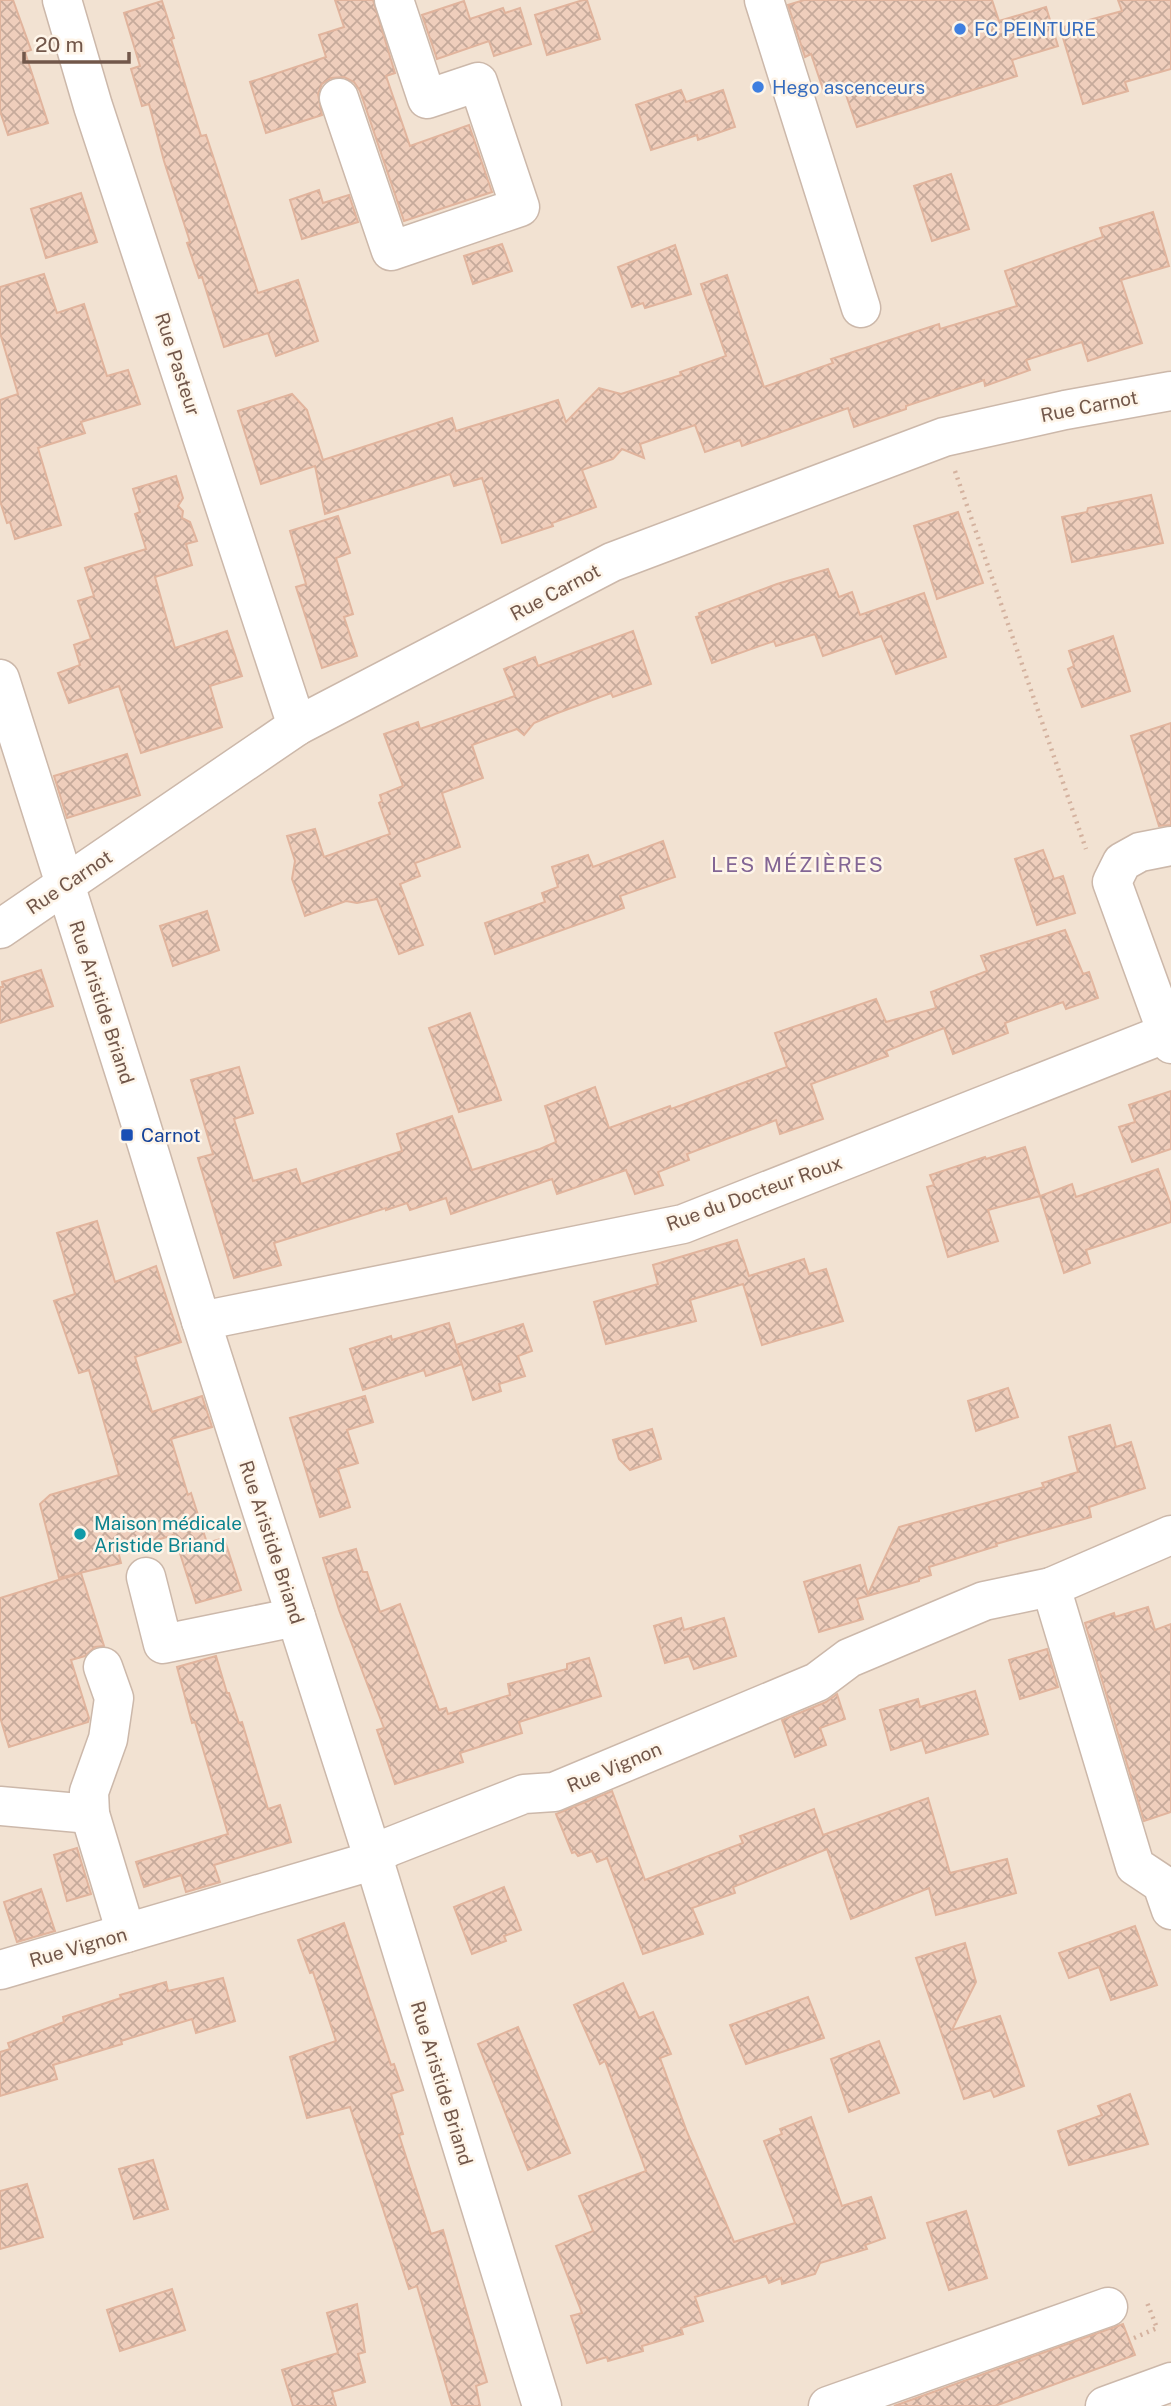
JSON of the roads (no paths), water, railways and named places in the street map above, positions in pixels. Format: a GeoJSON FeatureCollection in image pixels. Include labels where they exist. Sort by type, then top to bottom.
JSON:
{"type":"FeatureCollection","features":[{"type":"Feature","properties":{"kind":"street","name":"Rue Pasteur"},"geometry":{"type":"LineString","coordinates":[[62,0],[93,106],[297,726]]}},
{"type":"Feature","properties":{"kind":"street"},"geometry":{"type":"LineString","coordinates":[[339,98],[391,251],[520,207],[478,82],[427,99],[394,0]]}},
{"type":"Feature","properties":{"kind":"street"},"geometry":{"type":"LineString","coordinates":[[764,0],[861,308]]}},
{"type":"Feature","properties":{"kind":"street","name":"Rue Carnot"},"geometry":{"type":"LineString","coordinates":[[0,929],[297,726],[612,562],[944,437],[1065,410],[1171,391]]}},
{"type":"Feature","properties":{"kind":"street","name":"Rue Aristide Briand"},"geometry":{"type":"LineString","coordinates":[[0,680],[373,1857],[542,2406]]}},
{"type":"Feature","properties":{"kind":"street"},"geometry":{"type":"LineString","coordinates":[[1169,1038],[1112,883],[1122,862],[1140,852],[1171,846]]}},
{"type":"Feature","properties":{"kind":"street","name":"Rue du Docteur Roux"},"geometry":{"type":"LineString","coordinates":[[201,1321],[683,1224],[1169,1038]]}},
{"type":"Feature","properties":{"kind":"street","name":"Rue Vignon"},"geometry":{"type":"LineString","coordinates":[[0,1970],[349,1868],[389,1847],[524,1794],[554,1792],[817,1682],[849,1658],[984,1601],[1051,1587],[1171,1535]]}},
{"type":"Feature","properties":{"kind":"street"},"geometry":{"type":"LineString","coordinates":[[146,1577],[163,1644],[296,1617]]}},
{"type":"Feature","properties":{"kind":"street"},"geometry":{"type":"LineString","coordinates":[[1051,1587],[1135,1866],[1162,1884],[1171,1910]]}},
{"type":"Feature","properties":{"kind":"street"},"geometry":{"type":"LineString","coordinates":[[103,1667],[114,1699],[108,1739],[89,1792],[90,1814],[126,1933]]}},
{"type":"Feature","properties":{"kind":"street"},"geometry":{"type":"LineString","coordinates":[[0,1806],[90,1814]]}},
{"type":"Feature","properties":{"kind":"street"},"geometry":{"type":"LineString","coordinates":[[828,2406],[1108,2307]]}},
{"type":"Feature","properties":{"kind":"street"},"geometry":{"type":"LineString","coordinates":[[1105,2406],[1171,2382]]}},
{"type":"Feature","properties":{"kind":"place","name":"FC PEINTURE"},"geometry":{"type":"Point","coordinates":[960,29]}},
{"type":"Feature","properties":{"kind":"place","name":"Hego ascenceurs"},"geometry":{"type":"Point","coordinates":[758,87]}},
{"type":"Feature","properties":{"kind":"place","name":"Carnot"},"geometry":{"type":"Point","coordinates":[127,1135]}},
{"type":"Feature","properties":{"kind":"place","name":"Maison médicale Aristide Briand"},"geometry":{"type":"Point","coordinates":[80,1534]}},
{"type":"Feature","properties":{"kind":"district","name":"LES MÉZIÈRES"},"geometry":{"type":"Point","coordinates":[798,865]}}]}
